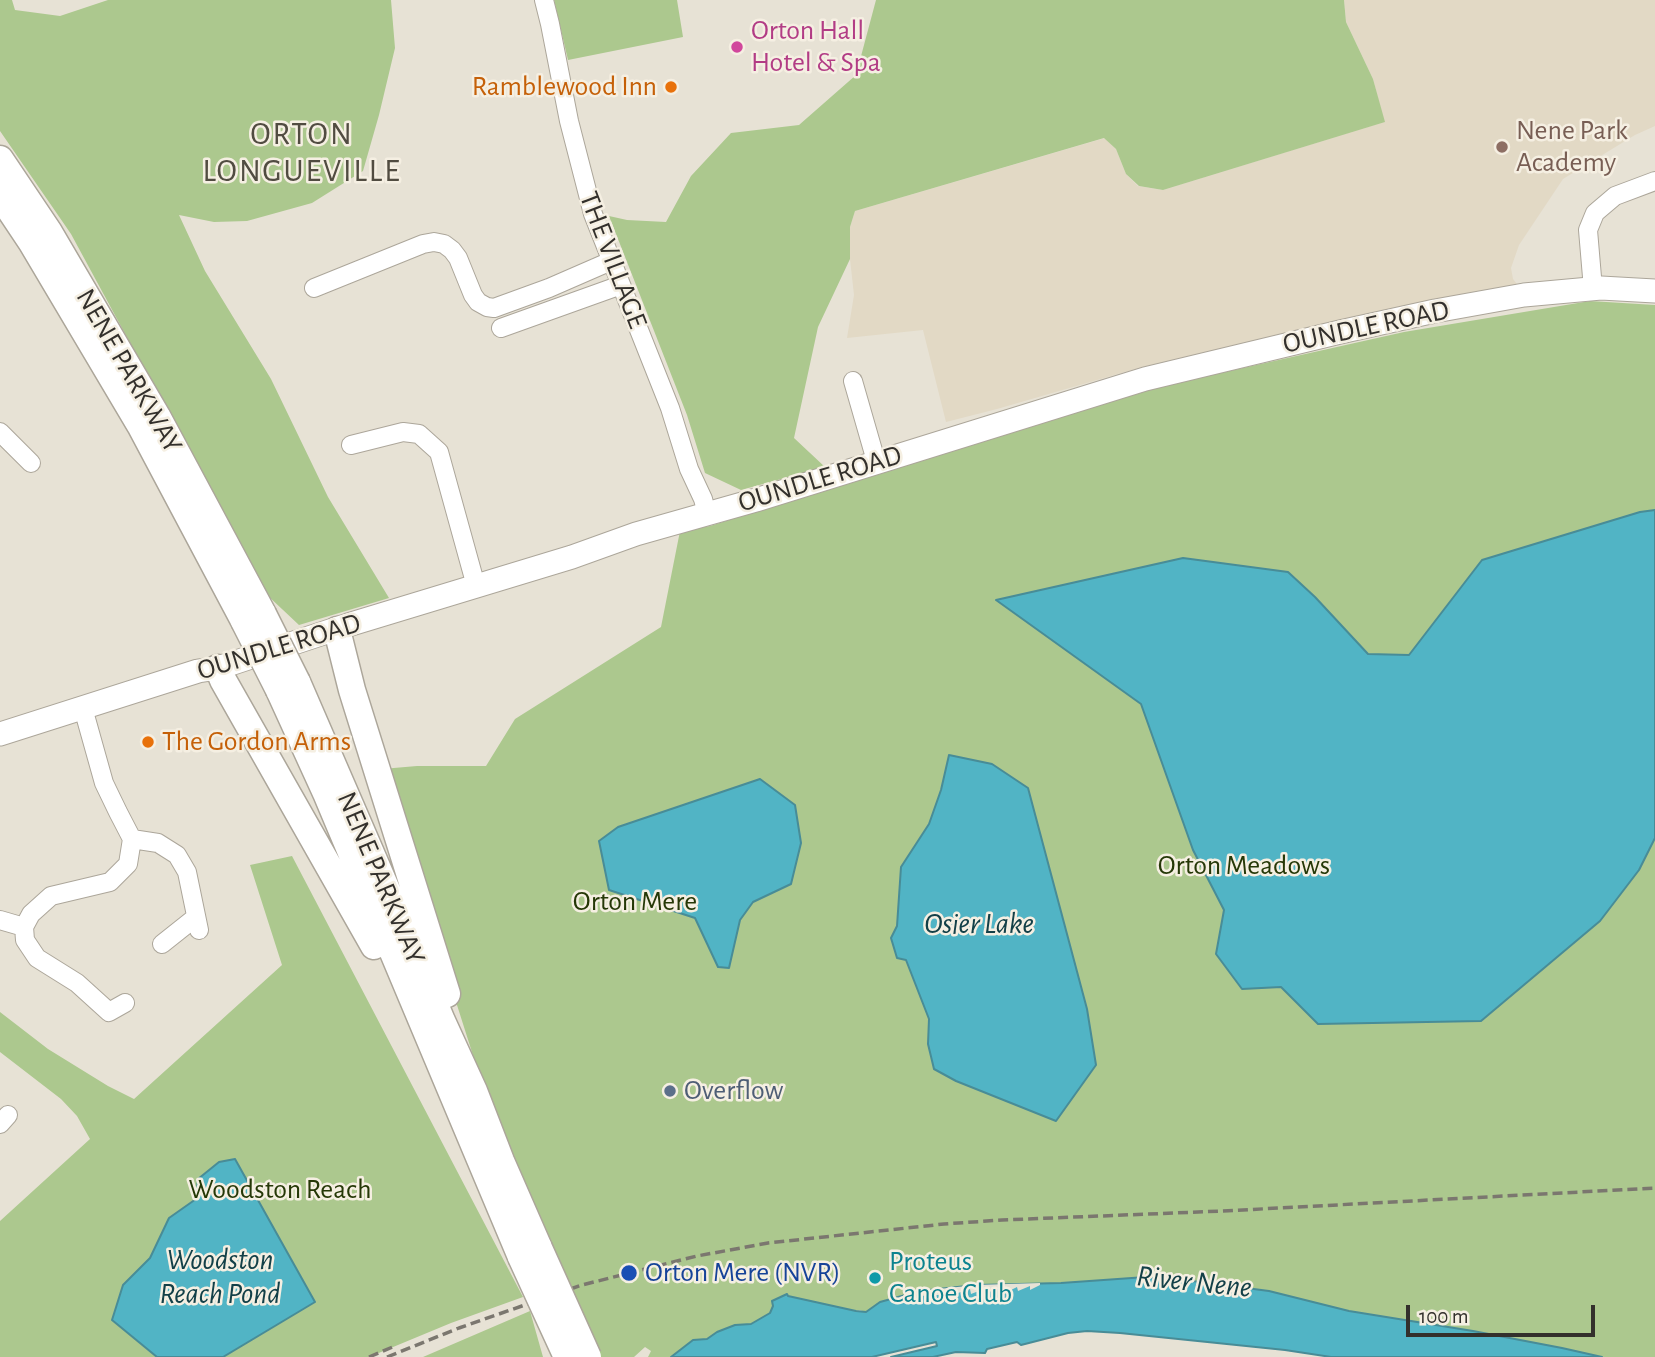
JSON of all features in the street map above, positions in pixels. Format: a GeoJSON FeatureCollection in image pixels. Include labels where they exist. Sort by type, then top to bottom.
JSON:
{"type":"FeatureCollection","features":[{"type":"Feature","properties":{"kind":"highway","name":"NENE PARKWAY"},"geometry":{"type":"LineString","coordinates":[[0,159],[49,232],[157,416],[390,897],[442,1021],[463,1092],[530,1252],[567,1357]]}},
{"type":"Feature","properties":{"kind":"highway","name":"NENE PARKWAY"},"geometry":{"type":"LineString","coordinates":[[0,195],[32,243],[254,617]]}},
{"type":"Feature","properties":{"kind":"highway"},"geometry":{"type":"LineString","coordinates":[[337,631],[352,690],[465,1053],[463,1092]]}},
{"type":"Feature","properties":{"kind":"highway"},"geometry":{"type":"LineString","coordinates":[[218,668],[370,939],[463,1092]]}},
{"type":"Feature","properties":{"kind":"highway","name":"NENE PARKWAY"},"geometry":{"type":"LineString","coordinates":[[530,1252],[588,1357]]}},
{"type":"Feature","properties":{"kind":"main road","name":"OUNDLE ROAD"},"geometry":{"type":"LineString","coordinates":[[0,734],[198,671],[218,668],[337,631],[348,625],[572,557],[636,534],[1145,379],[1435,311],[1524,295],[1593,289],[1655,291]]}},
{"type":"Feature","properties":{"kind":"street","name":"THE VILLAGE"},"geometry":{"type":"LineString","coordinates":[[544,0],[582,176],[593,214],[670,408],[689,469],[707,514]]}},
{"type":"Feature","properties":{"kind":"street"},"geometry":{"type":"LineString","coordinates":[[1593,289],[1588,230],[1595,213],[1615,196],[1655,181]]}},
{"type":"Feature","properties":{"kind":"street"},"geometry":{"type":"LineString","coordinates":[[314,288],[434,242],[444,244],[452,250],[478,302],[494,308],[611,261]]}},
{"type":"Feature","properties":{"kind":"street"},"geometry":{"type":"LineString","coordinates":[[500,328],[621,285]]}},
{"type":"Feature","properties":{"kind":"street"},"geometry":{"type":"LineString","coordinates":[[853,380],[876,461]]}},
{"type":"Feature","properties":{"kind":"street"},"geometry":{"type":"LineString","coordinates":[[0,432],[31,463]]}},
{"type":"Feature","properties":{"kind":"street"},"geometry":{"type":"LineString","coordinates":[[351,445],[403,432],[419,434],[439,452],[476,586]]}},
{"type":"Feature","properties":{"kind":"street"},"geometry":{"type":"LineString","coordinates":[[83,708],[104,783],[132,839],[128,864],[110,882],[51,896],[31,914],[24,927],[25,940],[37,958],[77,983],[109,1012],[125,1003]]}},
{"type":"Feature","properties":{"kind":"street"},"geometry":{"type":"LineString","coordinates":[[132,839],[158,843],[177,855],[187,872],[198,923],[162,944]]}},
{"type":"Feature","properties":{"kind":"street"},"geometry":{"type":"LineString","coordinates":[[0,920],[24,927]]}},
{"type":"Feature","properties":{"kind":"shaded area"},"geometry":{"type":"Polygon","coordinates":[[[1344,0],[1655,0],[1655,126],[1635,135],[1563,179],[1519,245],[1511,268],[1513,279],[1520,288],[1421,303],[1142,367],[946,422],[923,330],[847,338],[854,295],[850,227],[855,211],[1105,138],[1116,149],[1126,174],[1138,186],[1163,190],[1384,122],[1373,79],[1346,22],[1344,0]]]}},
{"type":"Feature","properties":{"kind":"green space"},"geometry":{"type":"Polygon","coordinates":[[[0,0],[12,0],[15,10],[60,16],[108,0],[391,0],[395,48],[363,171],[312,203],[247,221],[214,222],[179,215],[205,271],[271,379],[328,497],[389,598],[299,625],[266,594],[71,234],[0,131],[0,0]]]}},
{"type":"Feature","properties":{"kind":"green space"},"geometry":{"type":"Polygon","coordinates":[[[554,0],[677,0],[683,37],[568,60],[554,0]]]}},
{"type":"Feature","properties":{"kind":"green space"},"geometry":{"type":"Polygon","coordinates":[[[876,0],[1344,0],[1346,22],[1373,79],[1385,122],[1163,190],[1139,186],[1126,174],[1116,149],[1104,138],[855,211],[850,227],[850,259],[818,327],[794,438],[825,467],[741,490],[705,473],[687,415],[609,216],[666,222],[691,176],[731,133],[799,125],[856,75],[876,0]]]}},
{"type":"Feature","properties":{"kind":"green space","name":"Orton Meadows"},"geometry":{"type":"Polygon","coordinates":[[[1590,301],[1655,305],[1655,1357],[1602,1357],[1473,1331],[1349,1311],[1269,1291],[1146,1277],[976,1285],[920,1291],[880,1302],[866,1312],[788,1296],[773,1306],[770,1313],[751,1324],[735,1325],[707,1339],[693,1340],[671,1357],[648,1357],[651,1351],[645,1347],[634,1357],[600,1357],[484,1090],[382,769],[486,766],[515,719],[661,627],[680,531],[710,526],[1153,388],[1404,332],[1590,301]]]}},
{"type":"Feature","properties":{"kind":"green space","name":"Woodston Reach"},"geometry":{"type":"Polygon","coordinates":[[[292,856],[523,1297],[369,1357],[0,1357],[0,1221],[90,1139],[77,1116],[61,1099],[0,1052],[0,1012],[48,1049],[134,1099],[282,965],[250,865],[292,856]]]}},
{"type":"Feature","properties":{"kind":"green space"},"geometry":{"type":"Polygon","coordinates":[[[530,1311],[543,1357],[423,1357],[530,1311]]]}},
{"type":"Feature","properties":{"kind":"water"},"geometry":{"type":"Polygon","coordinates":[[[1655,510],[1655,838],[1639,870],[1600,921],[1481,1021],[1318,1024],[1281,987],[1242,989],[1216,954],[1224,910],[1193,850],[1141,704],[996,600],[1183,558],[1288,572],[1368,654],[1409,655],[1482,560],[1640,512],[1655,510]]]}},
{"type":"Feature","properties":{"kind":"water","name":"Osier Lake"},"geometry":{"type":"Polygon","coordinates":[[[949,755],[992,764],[1028,788],[1087,1009],[1096,1065],[1056,1121],[956,1081],[934,1069],[928,1044],[929,1019],[906,960],[897,958],[891,938],[897,926],[901,867],[929,824],[949,755]]]}},
{"type":"Feature","properties":{"kind":"water","name":"Orton Mere"},"geometry":{"type":"Polygon","coordinates":[[[760,779],[795,805],[801,843],[791,884],[753,902],[740,920],[729,968],[718,967],[695,918],[609,890],[599,841],[618,827],[760,779]]]}},
{"type":"Feature","properties":{"kind":"water","name":"Woodston Reach Pond"},"geometry":{"type":"Polygon","coordinates":[[[235,1159],[315,1302],[223,1357],[157,1357],[112,1320],[123,1285],[150,1258],[169,1218],[196,1199],[198,1179],[219,1162],[235,1159]]]}},
{"type":"Feature","properties":{"kind":"water","name":"River Nene"},"geometry":{"type":"Polygon","coordinates":[[[1146,1277],[1269,1291],[1349,1311],[1473,1331],[1602,1357],[1331,1357],[1087,1331],[1021,1345],[1017,1342],[987,1349],[985,1353],[956,1352],[933,1357],[891,1357],[937,1346],[936,1342],[872,1357],[671,1357],[693,1340],[707,1339],[735,1325],[751,1324],[770,1313],[772,1301],[787,1294],[866,1312],[880,1302],[920,1291],[976,1285],[1146,1277]]]}},
{"type":"Feature","properties":{"kind":"pier"},"geometry":{"type":"Polygon","coordinates":[[[1040,1283],[1030,1290],[1030,1286],[1018,1291],[1017,1287],[1005,1293],[1004,1287],[989,1292],[989,1288],[984,1289],[971,1294],[970,1289],[952,1295],[952,1291],[919,1296],[920,1291],[976,1285],[1040,1283]]]}},
{"type":"Feature","properties":{"kind":"railway"},"geometry":{"type":"LineString","coordinates":[[387,1357],[459,1328],[582,1285],[697,1256],[768,1243],[1002,1220],[1655,1188]]}},
{"type":"Feature","properties":{"kind":"railway"},"geometry":{"type":"LineString","coordinates":[[369,1357],[395,1346]]}},
{"type":"Feature","properties":{"kind":"place","name":"Orton Hall Hotel & Spa"},"geometry":{"type":"Point","coordinates":[737,47]}},
{"type":"Feature","properties":{"kind":"place","name":"Ramblewood Inn"},"geometry":{"type":"Point","coordinates":[671,87]}},
{"type":"Feature","properties":{"kind":"place","name":"Nene Park Academy"},"geometry":{"type":"Point","coordinates":[1502,147]}},
{"type":"Feature","properties":{"kind":"place","name":"The Gordon Arms"},"geometry":{"type":"Point","coordinates":[148,742]}},
{"type":"Feature","properties":{"kind":"place","name":"Overflow"},"geometry":{"type":"Point","coordinates":[670,1091]}},
{"type":"Feature","properties":{"kind":"place","name":"Orton Mere (NVR)"},"geometry":{"type":"Point","coordinates":[629,1273]}},
{"type":"Feature","properties":{"kind":"place","name":"Proteus Canoe Club"},"geometry":{"type":"Point","coordinates":[875,1278]}},
{"type":"Feature","properties":{"kind":"district","name":"ORTON LONGUEVILLE"},"geometry":{"type":"Point","coordinates":[302,152]}}]}
